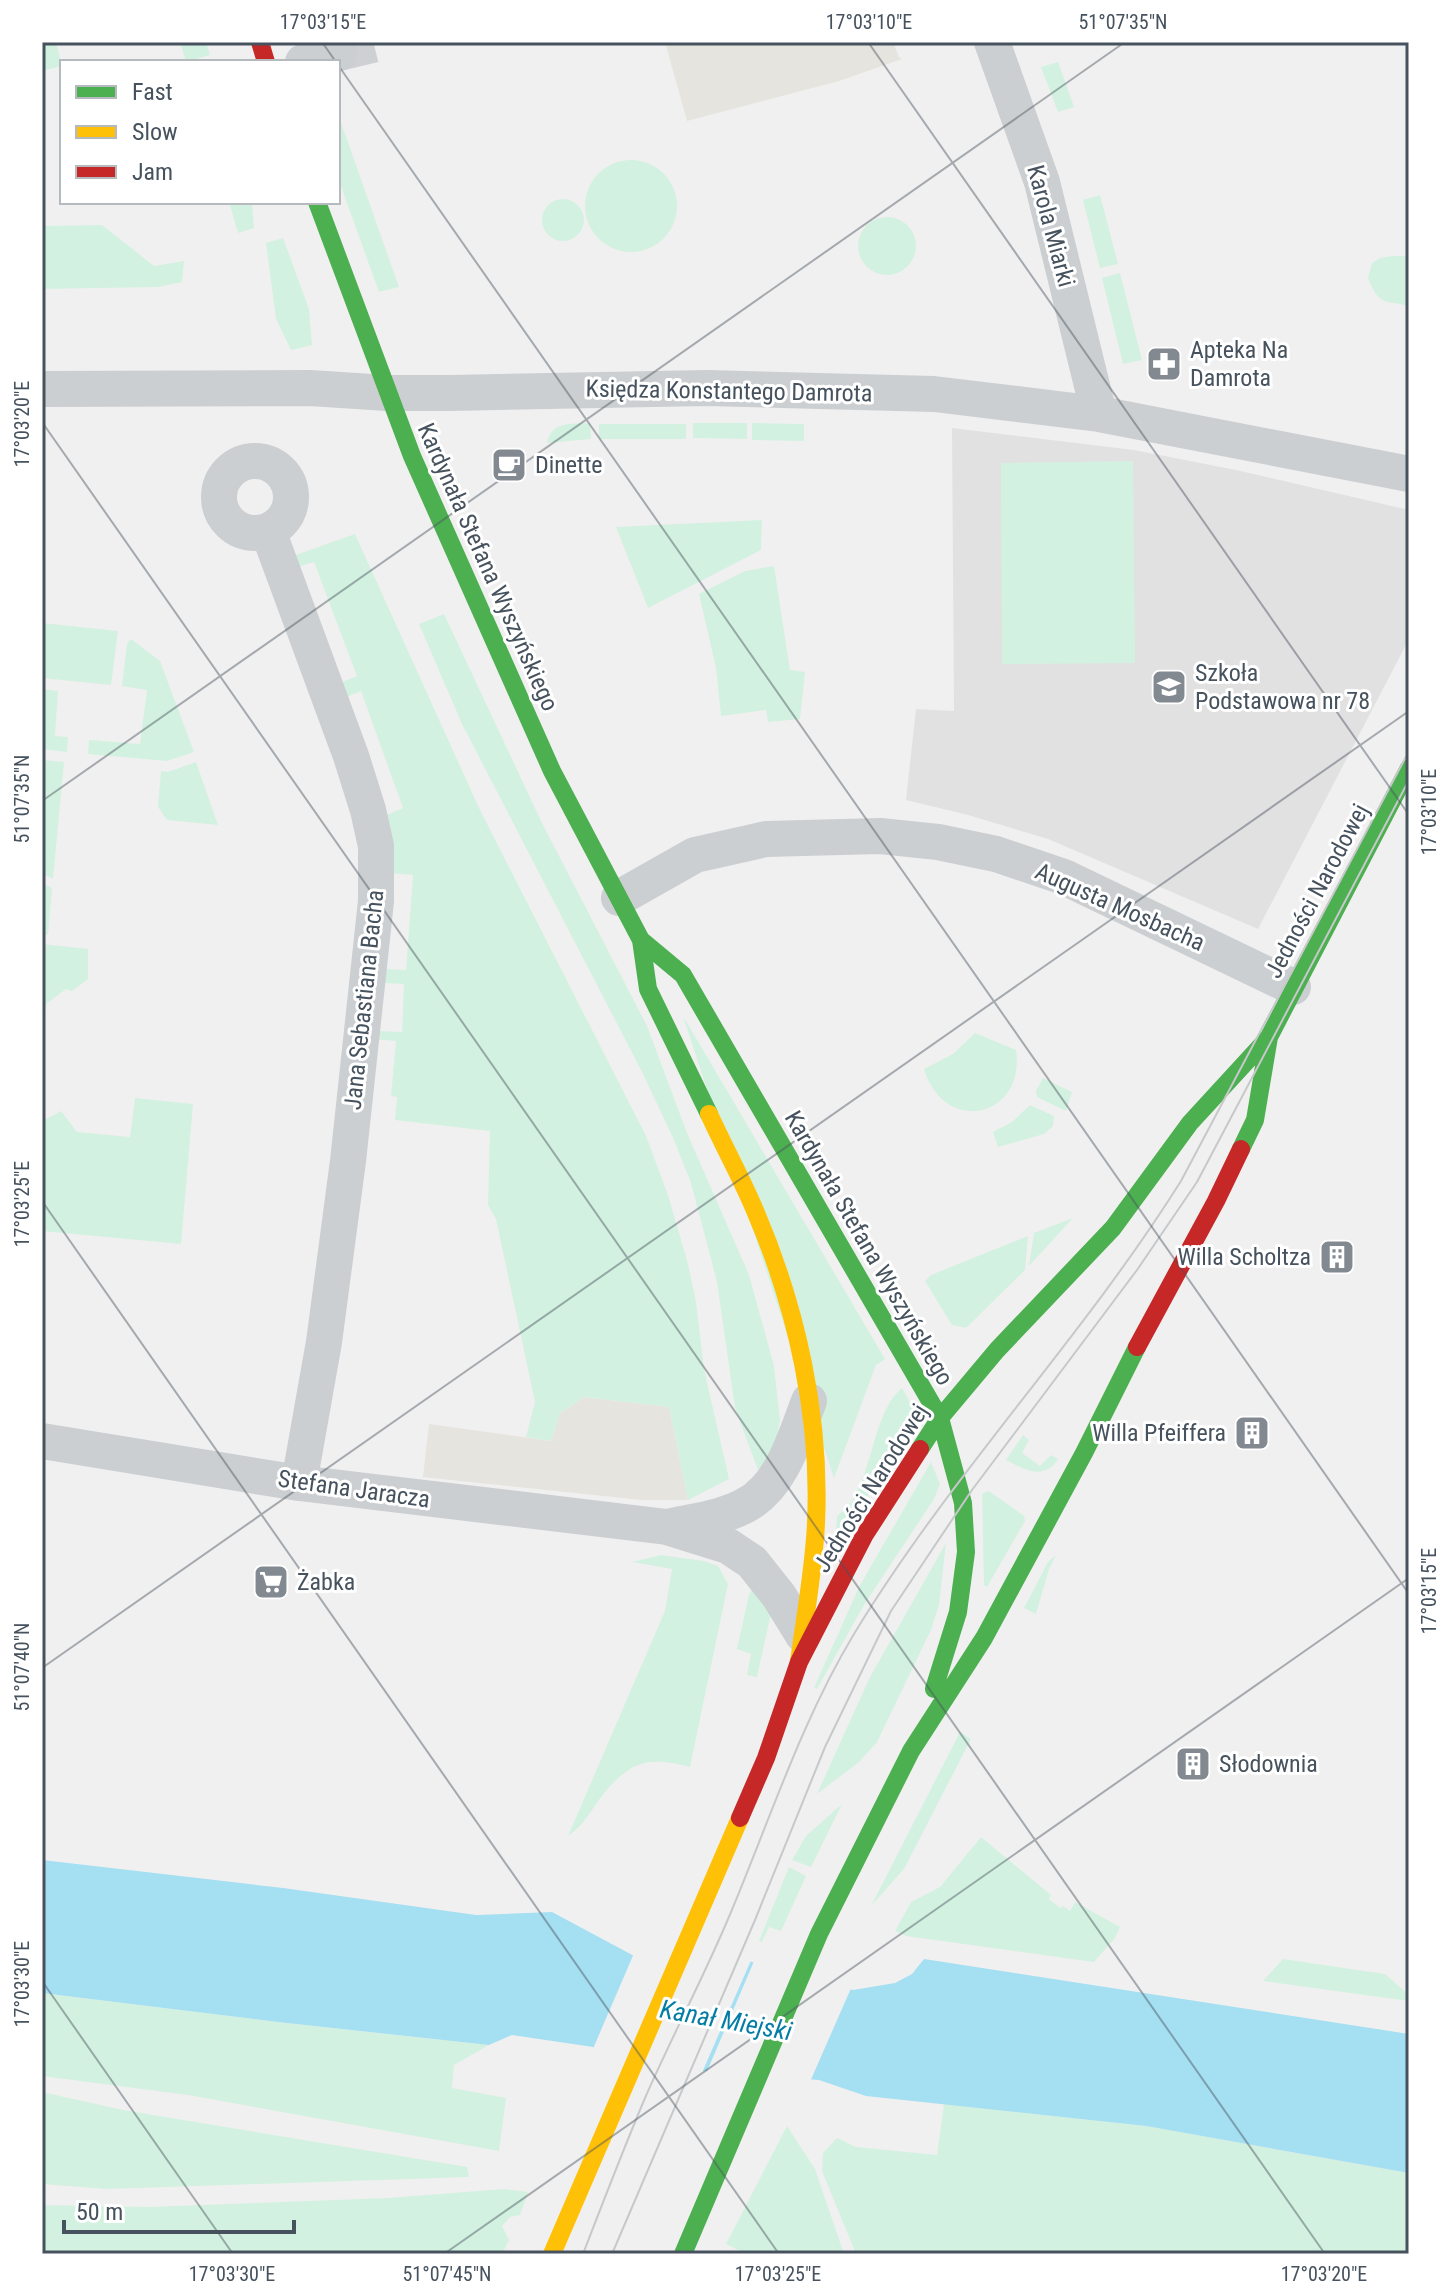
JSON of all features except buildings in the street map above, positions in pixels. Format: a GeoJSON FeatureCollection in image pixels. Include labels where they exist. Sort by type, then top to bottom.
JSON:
{"type":"FeatureCollection","features":[{"type":"Feature","properties":{"kind":"main road","name":"Kardynała Stefana Wyszyńskiego"},"geometry":{"type":"LineString","coordinates":[[318,204],[424,485],[552,771],[641,940],[648,989],[756,1212],[775,1263],[810,1400],[816,1481],[816,1524],[801,1649]]}},
{"type":"Feature","properties":{"kind":"main road","name":"Jedności Narodowej"},"geometry":{"type":"LineString","coordinates":[[683,2254],[819,1934],[911,1751],[989,1629],[1216,1201],[1255,1120],[1269,1037],[1409,768]]}},
{"type":"Feature","properties":{"kind":"main road","name":"Kardynała Stefana Wyszyńskiego"},"geometry":{"type":"LineString","coordinates":[[641,940],[683,975],[940,1418],[959,1480],[966,1532],[965,1564],[945,1660],[911,1751]]}},
{"type":"Feature","properties":{"kind":"main road","name":"Jedności Narodowej"},"geometry":{"type":"LineString","coordinates":[[552,2254],[766,1758],[801,1649],[864,1536],[901,1474],[940,1418],[997,1350],[1113,1228],[1190,1123],[1269,1037]]}},
{"type":"Feature","properties":{"kind":"street","name":"Karola Miarki"},"geometry":{"type":"LineString","coordinates":[[992,42],[1042,182],[1099,414]]}},
{"type":"Feature","properties":{"kind":"street"},"geometry":{"type":"LineString","coordinates":[[311,60],[339,53]]}},
{"type":"Feature","properties":{"kind":"street","name":"Księdza Konstantego Damrota"},"geometry":{"type":"LineString","coordinates":[[42,389],[310,388],[387,393],[707,388],[919,394],[1099,414],[1409,474]]}},
{"type":"Feature","properties":{"kind":"street","name":"Jana Sebastiana Bacha"},"geometry":{"type":"LineString","coordinates":[[268,531],[351,756],[376,846],[376,901],[348,1161],[324,1342],[299,1483]]}},
{"type":"Feature","properties":{"kind":"street","name":"Augusta Mosbacha"},"geometry":{"type":"LineString","coordinates":[[619,898],[695,855],[766,839],[880,836],[974,849],[1064,877],[1293,987]]}},
{"type":"Feature","properties":{"kind":"street","name":"Stefana Jaracza"},"geometry":{"type":"LineString","coordinates":[[667,1527],[746,1505],[767,1489],[789,1452],[810,1400]]}},
{"type":"Feature","properties":{"kind":"street","name":"Stefana Jaracza"},"geometry":{"type":"LineString","coordinates":[[42,1441],[299,1483],[667,1527],[728,1546],[752,1562],[779,1596],[801,1649]]}},
{"type":"Feature","properties":{"kind":"shaded area"},"geometry":{"type":"Polygon","coordinates":[[[665,42],[893,42],[902,59],[839,81],[687,121],[665,42]]]}},
{"type":"Feature","properties":{"kind":"shaded area","name":"Szkoła Podstawowa nr 78"},"geometry":{"type":"Polygon","coordinates":[[[952,428],[1134,450],[1409,510],[1409,639],[1258,929],[1048,839],[906,800],[916,709],[954,711],[952,428]]]}},
{"type":"Feature","properties":{"kind":"shaded area"},"geometry":{"type":"Polygon","coordinates":[[[584,1397],[669,1407],[688,1500],[642,1500],[423,1477],[429,1424],[551,1441],[560,1413],[584,1397]]]}},
{"type":"Feature","properties":{"kind":"green space"},"geometry":{"type":"Polygon","coordinates":[[[42,42],[56,42],[60,66],[42,71],[42,42]]]}},
{"type":"Feature","properties":{"kind":"green space"},"geometry":{"type":"Polygon","coordinates":[[[180,42],[206,42],[210,55],[185,60],[180,42]]]}},
{"type":"Feature","properties":{"kind":"green space"},"geometry":{"type":"Polygon","coordinates":[[[1058,62],[1074,107],[1058,112],[1041,67],[1058,62]]]}},
{"type":"Feature","properties":{"kind":"green space"},"geometry":{"type":"Polygon","coordinates":[[[340,120],[399,287],[379,292],[342,189],[340,120]]]}},
{"type":"Feature","properties":{"kind":"green space"},"geometry":{"type":"Polygon","coordinates":[[[631,160],[649,164],[663,174],[673,188],[677,206],[673,224],[663,238],[649,248],[631,252],[613,248],[599,238],[589,224],[585,206],[589,188],[599,174],[613,164],[631,160]]]}},
{"type":"Feature","properties":{"kind":"green space"},"geometry":{"type":"Polygon","coordinates":[[[1100,195],[1118,264],[1100,268],[1083,200],[1100,195]]]}},
{"type":"Feature","properties":{"kind":"green space"},"geometry":{"type":"Polygon","coordinates":[[[563,199],[578,205],[584,220],[578,235],[563,241],[548,235],[542,220],[548,205],[563,199]]]}},
{"type":"Feature","properties":{"kind":"green space"},"geometry":{"type":"Polygon","coordinates":[[[230,204],[252,204],[254,228],[238,233],[230,204]]]}},
{"type":"Feature","properties":{"kind":"green space"},"geometry":{"type":"Polygon","coordinates":[[[887,217],[908,225],[916,246],[908,267],[887,275],[866,267],[858,246],[866,225],[887,217]]]}},
{"type":"Feature","properties":{"kind":"green space"},"geometry":{"type":"Polygon","coordinates":[[[102,225],[154,266],[184,261],[182,282],[158,287],[42,289],[42,226],[102,225]]]}},
{"type":"Feature","properties":{"kind":"green space"},"geometry":{"type":"Polygon","coordinates":[[[283,238],[309,309],[312,345],[291,350],[276,319],[266,243],[283,238]]]}},
{"type":"Feature","properties":{"kind":"green space"},"geometry":{"type":"Polygon","coordinates":[[[1392,256],[1409,256],[1409,306],[1379,298],[1368,278],[1372,263],[1392,256]]]}},
{"type":"Feature","properties":{"kind":"green space"},"geometry":{"type":"Polygon","coordinates":[[[1120,273],[1142,360],[1123,364],[1102,278],[1120,273]]]}},
{"type":"Feature","properties":{"kind":"green space"},"geometry":{"type":"Polygon","coordinates":[[[590,423],[591,439],[547,443],[558,427],[590,423]]]}},
{"type":"Feature","properties":{"kind":"green space"},"geometry":{"type":"Polygon","coordinates":[[[693,423],[747,423],[747,439],[693,438],[693,423]]]}},
{"type":"Feature","properties":{"kind":"green space"},"geometry":{"type":"Polygon","coordinates":[[[752,423],[804,424],[804,441],[752,440],[752,423]]]}},
{"type":"Feature","properties":{"kind":"green space"},"geometry":{"type":"Polygon","coordinates":[[[599,424],[686,424],[686,439],[599,439],[599,424]]]}},
{"type":"Feature","properties":{"kind":"green space"},"geometry":{"type":"Polygon","coordinates":[[[1133,461],[1135,663],[1002,664],[1001,463],[1133,461]]]}},
{"type":"Feature","properties":{"kind":"green space"},"geometry":{"type":"Polygon","coordinates":[[[762,520],[761,550],[648,608],[616,527],[762,520]]]}},
{"type":"Feature","properties":{"kind":"green space"},"geometry":{"type":"Polygon","coordinates":[[[355,534],[479,808],[646,1136],[668,1195],[688,1264],[704,1369],[729,1479],[688,1500],[669,1407],[584,1397],[560,1413],[551,1441],[526,1437],[535,1402],[496,1219],[488,1205],[490,1131],[395,1120],[397,1097],[391,1096],[396,1041],[373,1039],[379,1031],[402,1032],[404,984],[382,983],[383,969],[406,970],[413,875],[389,873],[384,816],[403,808],[361,691],[342,699],[335,685],[357,676],[314,562],[294,568],[290,557],[355,534]]]}},
{"type":"Feature","properties":{"kind":"green space"},"geometry":{"type":"Polygon","coordinates":[[[774,566],[790,670],[805,672],[800,719],[768,722],[766,710],[721,716],[716,668],[699,594],[745,571],[774,566]]]}},
{"type":"Feature","properties":{"kind":"green space"},"geometry":{"type":"Polygon","coordinates":[[[444,614],[542,823],[647,1026],[687,1133],[749,1275],[774,1366],[780,1421],[774,1452],[758,1470],[735,1408],[717,1282],[691,1183],[642,1072],[462,724],[419,624],[444,614]]]}},
{"type":"Feature","properties":{"kind":"green space"},"geometry":{"type":"Polygon","coordinates":[[[42,623],[118,631],[111,685],[42,678],[42,623]]]}},
{"type":"Feature","properties":{"kind":"green space"},"geometry":{"type":"Polygon","coordinates":[[[131,639],[160,661],[194,752],[167,761],[88,754],[89,740],[140,744],[147,690],[122,686],[127,644],[131,639]]]}},
{"type":"Feature","properties":{"kind":"green space"},"geometry":{"type":"Polygon","coordinates":[[[42,689],[58,691],[55,736],[68,737],[67,752],[42,749],[42,689]]]}},
{"type":"Feature","properties":{"kind":"green space"},"geometry":{"type":"Polygon","coordinates":[[[42,760],[64,762],[53,879],[42,873],[42,760]]]}},
{"type":"Feature","properties":{"kind":"green space"},"geometry":{"type":"Polygon","coordinates":[[[196,762],[218,825],[167,820],[158,807],[161,771],[168,772],[196,762]]]}},
{"type":"Feature","properties":{"kind":"green space"},"geometry":{"type":"Polygon","coordinates":[[[42,883],[52,888],[48,935],[42,934],[42,883]]]}},
{"type":"Feature","properties":{"kind":"green space"},"geometry":{"type":"Polygon","coordinates":[[[42,944],[88,949],[88,979],[72,991],[66,989],[46,1004],[42,1014],[42,944]]]}},
{"type":"Feature","properties":{"kind":"green space"},"geometry":{"type":"Polygon","coordinates":[[[683,1016],[885,1359],[876,1365],[834,1478],[683,1016]]]}},
{"type":"Feature","properties":{"kind":"green space"},"geometry":{"type":"Polygon","coordinates":[[[975,1033],[1016,1050],[1016,1073],[1009,1091],[997,1104],[981,1110],[965,1110],[948,1104],[934,1090],[924,1069],[953,1054],[975,1033]]]}},
{"type":"Feature","properties":{"kind":"green space"},"geometry":{"type":"Polygon","coordinates":[[[1043,1078],[1072,1092],[1066,1111],[1037,1097],[1036,1091],[1043,1078]]]}},
{"type":"Feature","properties":{"kind":"green space"},"geometry":{"type":"Polygon","coordinates":[[[135,1098],[193,1104],[181,1244],[42,1231],[42,1121],[61,1111],[77,1132],[130,1137],[135,1098]]]}},
{"type":"Feature","properties":{"kind":"green space"},"geometry":{"type":"Polygon","coordinates":[[[1030,1105],[1054,1116],[1053,1126],[1044,1134],[998,1147],[993,1132],[1012,1122],[1030,1105]]]}},
{"type":"Feature","properties":{"kind":"green space"},"geometry":{"type":"Polygon","coordinates":[[[1073,1218],[1029,1266],[1034,1233],[1073,1218]]]}},
{"type":"Feature","properties":{"kind":"green space"},"geometry":{"type":"Polygon","coordinates":[[[1028,1236],[1025,1270],[966,1328],[952,1325],[925,1281],[931,1275],[1028,1236]]]}},
{"type":"Feature","properties":{"kind":"green space"},"geometry":{"type":"Polygon","coordinates":[[[902,1388],[917,1415],[835,1550],[837,1516],[858,1491],[883,1416],[902,1388]]]}},
{"type":"Feature","properties":{"kind":"green space"},"geometry":{"type":"Polygon","coordinates":[[[1023,1435],[1029,1440],[1022,1453],[1040,1466],[1051,1455],[1058,1459],[1052,1466],[1034,1472],[1006,1460],[1023,1435]]]}},
{"type":"Feature","properties":{"kind":"green space"},"geometry":{"type":"Polygon","coordinates":[[[931,1462],[940,1484],[934,1499],[864,1605],[817,1689],[814,1688],[859,1587],[931,1462]]]}},
{"type":"Feature","properties":{"kind":"green space"},"geometry":{"type":"Polygon","coordinates":[[[989,1491],[1024,1516],[1025,1521],[987,1587],[984,1585],[982,1494],[989,1491]]]}},
{"type":"Feature","properties":{"kind":"green space"},"geometry":{"type":"Polygon","coordinates":[[[946,1543],[939,1605],[931,1630],[877,1742],[859,1762],[817,1794],[870,1677],[946,1543]]]}},
{"type":"Feature","properties":{"kind":"green space"},"geometry":{"type":"Polygon","coordinates":[[[661,1555],[718,1566],[728,1584],[690,1767],[651,1762],[631,1769],[611,1785],[583,1823],[568,1836],[665,1611],[672,1569],[632,1562],[661,1555]]]}},
{"type":"Feature","properties":{"kind":"green space"},"geometry":{"type":"Polygon","coordinates":[[[1056,1555],[1036,1614],[1024,1608],[1048,1562],[1056,1555]]]}},
{"type":"Feature","properties":{"kind":"green space"},"geometry":{"type":"Polygon","coordinates":[[[755,1584],[771,1613],[757,1677],[747,1675],[751,1654],[737,1649],[749,1595],[755,1584]]]}},
{"type":"Feature","properties":{"kind":"green space"},"geometry":{"type":"Polygon","coordinates":[[[960,1732],[971,1739],[904,1869],[871,1906],[960,1732]]]}},
{"type":"Feature","properties":{"kind":"green space"},"geometry":{"type":"Polygon","coordinates":[[[842,1804],[811,1867],[792,1860],[806,1836],[842,1804]]]}},
{"type":"Feature","properties":{"kind":"green space"},"geometry":{"type":"Polygon","coordinates":[[[981,1837],[1051,1895],[1049,1899],[1060,1908],[1063,1906],[1070,1911],[1075,1902],[1120,1927],[1115,1938],[1094,1962],[906,1936],[895,1931],[911,1902],[940,1887],[981,1837]]]}},
{"type":"Feature","properties":{"kind":"green space"},"geometry":{"type":"Polygon","coordinates":[[[789,1867],[806,1876],[781,1931],[769,1927],[762,1942],[759,1941],[789,1867]]]}},
{"type":"Feature","properties":{"kind":"green space"},"geometry":{"type":"Polygon","coordinates":[[[1283,1959],[1385,1974],[1409,1995],[1409,2001],[1263,1981],[1283,1959]]]}},
{"type":"Feature","properties":{"kind":"green space"},"geometry":{"type":"Polygon","coordinates":[[[42,1993],[489,2045],[454,2065],[452,2088],[506,2098],[499,2151],[188,2095],[42,2076],[42,1993]]]}},
{"type":"Feature","properties":{"kind":"green space"},"geometry":{"type":"Polygon","coordinates":[[[42,2092],[123,2110],[467,2167],[469,2177],[107,2189],[42,2184],[42,2092]]]}},
{"type":"Feature","properties":{"kind":"green space"},"geometry":{"type":"Polygon","coordinates":[[[944,2104],[1146,2126],[1409,2173],[1409,2254],[856,2254],[822,2171],[823,2153],[837,2138],[856,2147],[937,2155],[944,2104]]]}},
{"type":"Feature","properties":{"kind":"green space"},"geometry":{"type":"Polygon","coordinates":[[[787,2126],[815,2169],[844,2254],[746,2254],[726,2244],[787,2126]]]}},
{"type":"Feature","properties":{"kind":"green space"},"geometry":{"type":"Polygon","coordinates":[[[504,2189],[528,2192],[520,2215],[510,2217],[502,2226],[509,2240],[502,2254],[42,2254],[42,2205],[148,2207],[388,2198],[504,2189]]]}},
{"type":"Feature","properties":{"kind":"water","name":"Kanał Miejski"},"geometry":{"type":"Polygon","coordinates":[[[42,1860],[283,1888],[476,1915],[552,1912],[636,1957],[662,1937],[853,1990],[895,1983],[912,1974],[924,1959],[1409,2034],[1409,2173],[1146,2126],[866,2096],[819,2080],[691,2070],[610,2068],[593,2047],[512,2035],[489,2045],[42,1993],[42,1860]]]}},
{"type":"Feature","properties":{"kind":"pier"},"geometry":{"type":"Polygon","coordinates":[[[661,1934],[752,1958],[701,2075],[609,2072],[592,2051],[635,1951],[661,1934]]]}},
{"type":"Feature","properties":{"kind":"pier"},"geometry":{"type":"Polygon","coordinates":[[[755,1959],[852,1986],[809,2084],[705,2076],[755,1959]]]}},
{"type":"Feature","properties":{"kind":"tunnel"},"geometry":{"type":"LineString","coordinates":[[339,53],[384,42]]}},
{"type":"Feature","properties":{"kind":"tram line"},"geometry":{"type":"LineString","coordinates":[[583,2254],[645,2098],[721,1936],[803,1735],[835,1667],[892,1575],[932,1518],[1102,1296],[1181,1181],[1409,751]]}},
{"type":"Feature","properties":{"kind":"tram line"},"geometry":{"type":"LineString","coordinates":[[612,2254],[755,1920],[825,1747],[891,1611],[972,1490],[1137,1270],[1197,1182],[1409,780]]}},
{"type":"Feature","properties":{"kind":"traffic: fast"},"geometry":{"type":"LineString","coordinates":[[318,204],[412,456],[552,771],[641,940],[648,989],[709,1114]]}},
{"type":"Feature","properties":{"kind":"traffic: fast"},"geometry":{"type":"LineString","coordinates":[[1241,1149],[1255,1120],[1269,1037],[1409,768]]}},
{"type":"Feature","properties":{"kind":"traffic: fast"},"geometry":{"type":"LineString","coordinates":[[641,940],[683,975],[940,1418],[963,1503],[966,1552],[958,1612],[934,1689]]}},
{"type":"Feature","properties":{"kind":"traffic: fast"},"geometry":{"type":"LineString","coordinates":[[920,1449],[940,1418],[997,1350],[1113,1228],[1190,1123],[1269,1037]]}},
{"type":"Feature","properties":{"kind":"traffic: fast"},"geometry":{"type":"LineString","coordinates":[[683,2254],[819,1934],[911,1751],[984,1638],[1084,1453],[1137,1347]]}},
{"type":"Feature","properties":{"kind":"traffic: slow"},"geometry":{"type":"LineString","coordinates":[[709,1114],[751,1200],[771,1250],[794,1326],[810,1404],[817,1483],[816,1523],[799,1662]]}},
{"type":"Feature","properties":{"kind":"traffic: slow"},"geometry":{"type":"LineString","coordinates":[[552,2254],[740,1818]]}},
{"type":"Feature","properties":{"kind":"traffic: jam"},"geometry":{"type":"LineString","coordinates":[[260,42],[265,60]]}},
{"type":"Feature","properties":{"kind":"traffic: jam"},"geometry":{"type":"LineString","coordinates":[[1137,1347],[1241,1149]]}},
{"type":"Feature","properties":{"kind":"traffic: jam"},"geometry":{"type":"LineString","coordinates":[[740,1818],[766,1758],[799,1662],[864,1536],[920,1449]]}},
{"type":"Feature","properties":{"kind":"place","name":"Apteka Na Damrota"},"geometry":{"type":"Point","coordinates":[1164,364]}},
{"type":"Feature","properties":{"kind":"place","name":"Dinette"},"geometry":{"type":"Point","coordinates":[509,465]}},
{"type":"Feature","properties":{"kind":"place","name":"Szkoła Podstawowa nr 78"},"geometry":{"type":"Point","coordinates":[1169,687]}},
{"type":"Feature","properties":{"kind":"place","name":"Willa Scholtza"},"geometry":{"type":"Point","coordinates":[1337,1257]}},
{"type":"Feature","properties":{"kind":"place","name":"Willa Pfeiffera"},"geometry":{"type":"Point","coordinates":[1252,1433]}},
{"type":"Feature","properties":{"kind":"place","name":"Żabka"},"geometry":{"type":"Point","coordinates":[271,1582]}},
{"type":"Feature","properties":{"kind":"place","name":"Słodownia"},"geometry":{"type":"Point","coordinates":[1193,1764]}}]}
